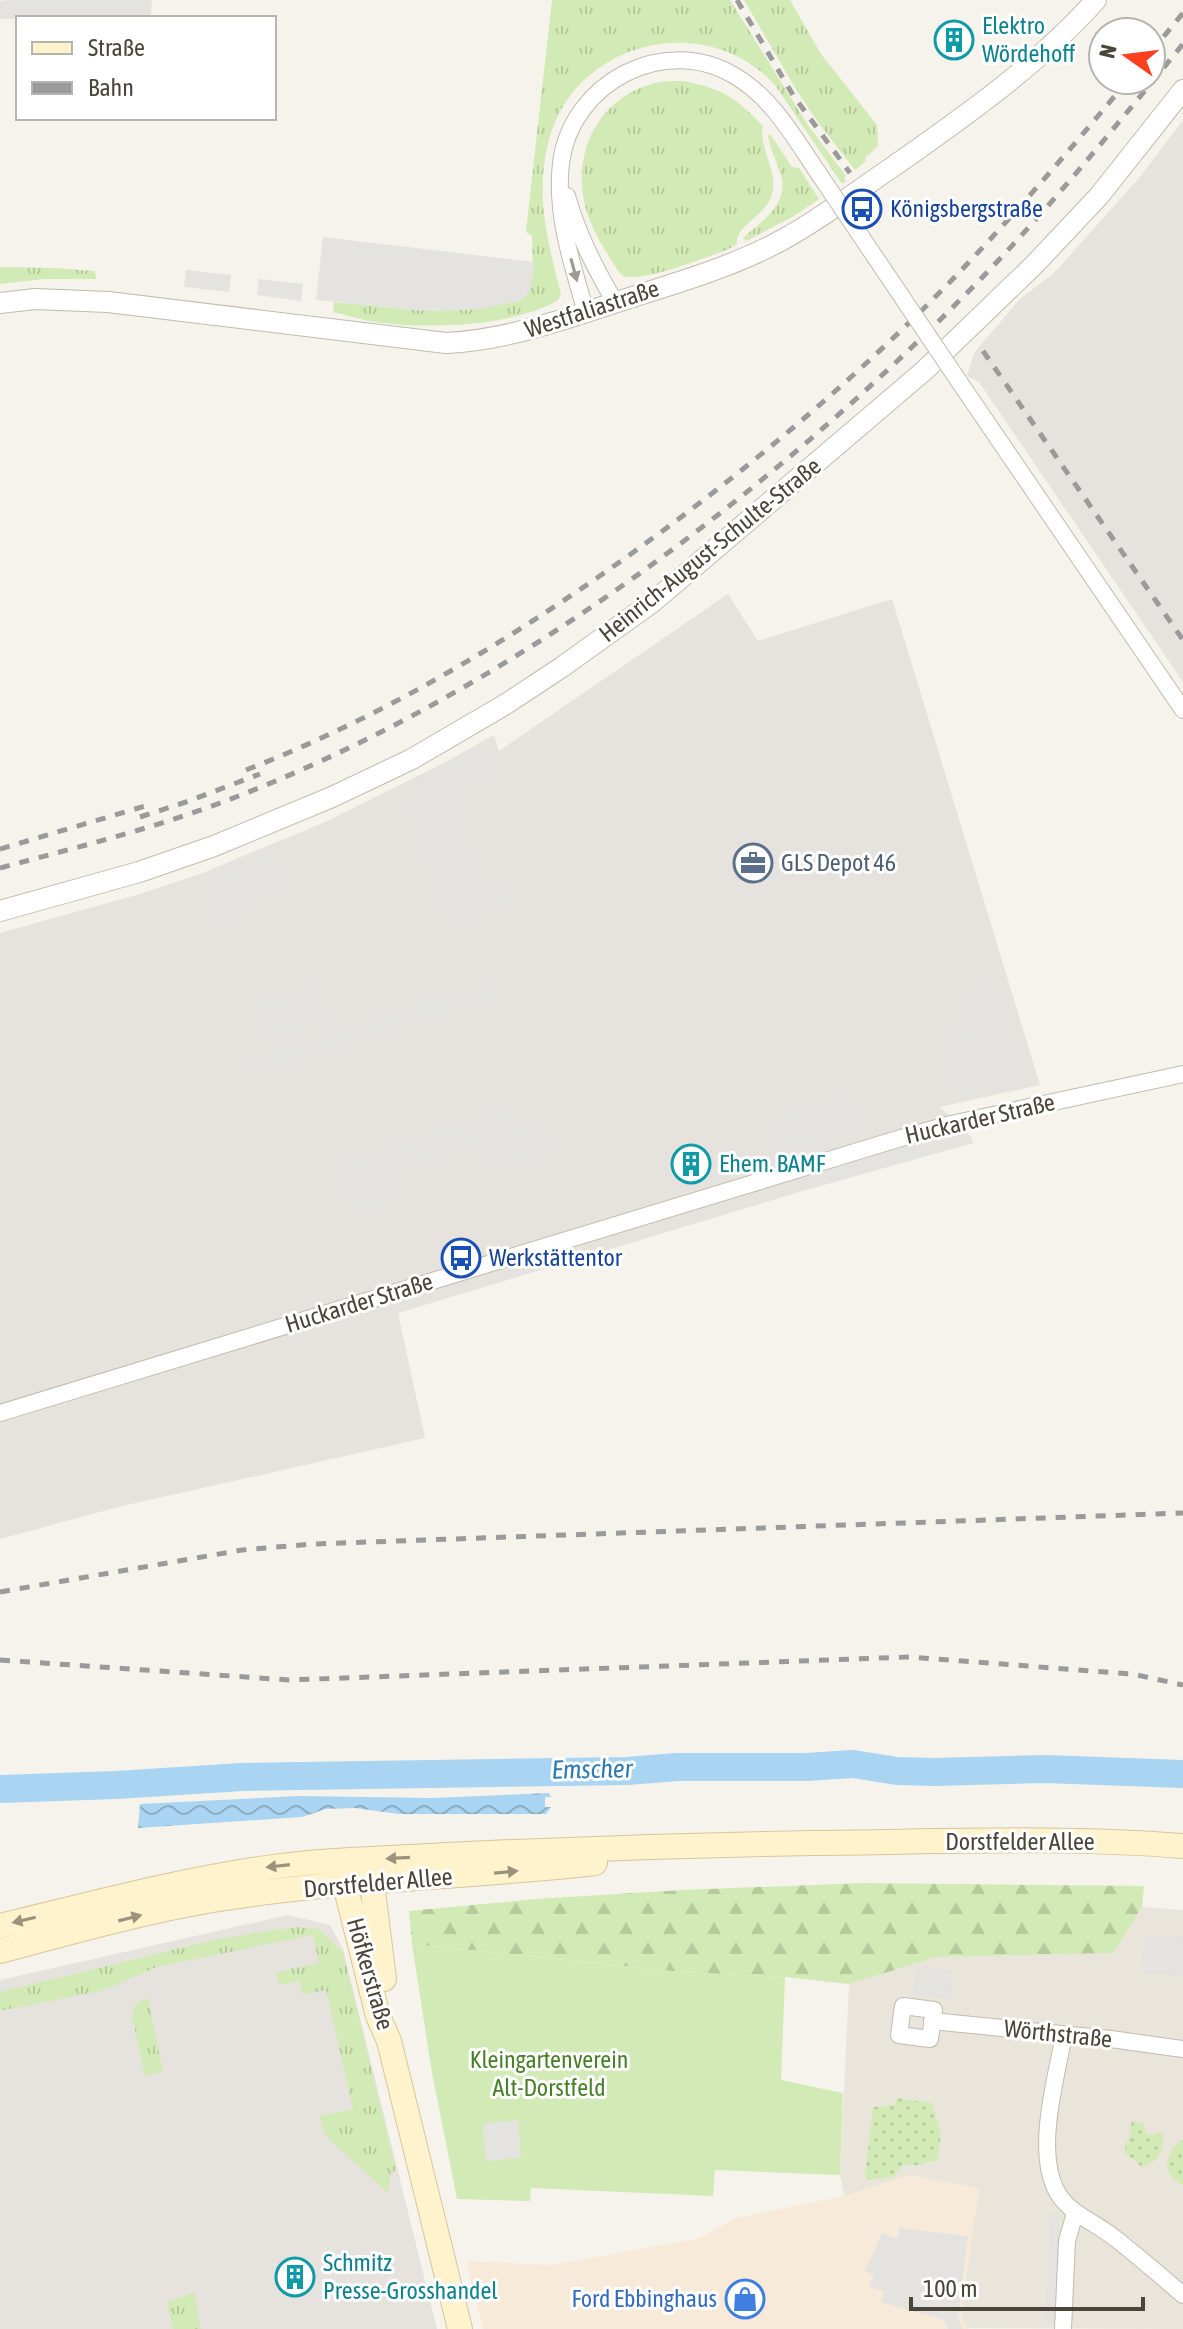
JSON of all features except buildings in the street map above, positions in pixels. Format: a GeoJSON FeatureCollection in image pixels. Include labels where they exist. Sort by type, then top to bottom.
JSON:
{"type":"FeatureCollection","features":[{"type":"Feature","properties":{"kind":"main road","name":"Dorstfelder Allee"},"geometry":{"type":"LineString","coordinates":[[0,1926],[265,1868],[356,1859],[761,1844],[1011,1841],[1136,1842],[1183,1846]]}},
{"type":"Feature","properties":{"kind":"main road","name":"Dorstfelder Allee"},"geometry":{"type":"LineString","coordinates":[[0,1951],[183,1906],[274,1891],[544,1868],[761,1844]]}},
{"type":"Feature","properties":{"kind":"main road","name":"Höfkerstraße"},"geometry":{"type":"LineString","coordinates":[[356,1859],[372,1883],[391,2018],[389,2041]]}},
{"type":"Feature","properties":{"kind":"main road","name":"Höfkerstraße"},"geometry":{"type":"LineString","coordinates":[[356,1859],[345,1885],[378,2016],[389,2041],[460,2329]]}},
{"type":"Feature","properties":{"kind":"street","name":"Westfaliastraße"},"geometry":{"type":"LineString","coordinates":[[0,303],[35,299],[108,302],[446,343],[479,341],[521,332],[746,257],[782,240],[817,219],[1003,87],[1096,0]]}},
{"type":"Feature","properties":{"kind":"street"},"geometry":{"type":"LineString","coordinates":[[586,312],[561,218],[560,172],[572,126],[597,91],[632,69],[658,62],[686,60],[726,71],[753,88],[782,120],[1183,710]]}},
{"type":"Feature","properties":{"kind":"street","name":"Heinrich-August-Schulte-Straße"},"geometry":{"type":"LineString","coordinates":[[0,911],[139,872],[214,846],[320,803],[412,759],[562,667],[654,601],[925,370],[1034,265],[1099,196],[1183,90]]}},
{"type":"Feature","properties":{"kind":"street"},"geometry":{"type":"LineString","coordinates":[[560,172],[576,228],[615,302]]}},
{"type":"Feature","properties":{"kind":"street","name":"Huckarder Straße"},"geometry":{"type":"LineString","coordinates":[[0,1413],[901,1138],[951,1124],[1183,1074]]}},
{"type":"Feature","properties":{"kind":"street","name":"Wörthstraße"},"geometry":{"type":"LineString","coordinates":[[932,2021],[1183,2049]]}},
{"type":"Feature","properties":{"kind":"street"},"geometry":{"type":"LineString","coordinates":[[1064,2035],[1046,2140],[1055,2188],[1075,2213],[1113,2236],[1183,2295]]}},
{"type":"Feature","properties":{"kind":"street"},"geometry":{"type":"LineString","coordinates":[[1063,2329],[1067,2241],[1075,2213]]}},
{"type":"Feature","properties":{"kind":"shaded area"},"geometry":{"type":"Polygon","coordinates":[[[152,0],[150,16],[16,16],[16,19],[0,19],[0,1],[152,0]]]}},
{"type":"Feature","properties":{"kind":"shaded area"},"geometry":{"type":"Polygon","coordinates":[[[1183,120],[1183,682],[979,382],[967,376],[974,353],[1020,299],[1054,273],[1139,178],[1183,120]]]}},
{"type":"Feature","properties":{"kind":"shaded area"},"geometry":{"type":"Polygon","coordinates":[[[323,237],[534,262],[533,277],[529,292],[520,301],[479,309],[427,311],[316,300],[323,237]]]}},
{"type":"Feature","properties":{"kind":"shaded area"},"geometry":{"type":"Polygon","coordinates":[[[186,270],[231,275],[229,292],[184,287],[186,270]]]}},
{"type":"Feature","properties":{"kind":"shaded area"},"geometry":{"type":"Polygon","coordinates":[[[259,279],[303,284],[301,301],[257,295],[259,279]]]}},
{"type":"Feature","properties":{"kind":"shaded area"},"geometry":{"type":"Polygon","coordinates":[[[728,594],[758,641],[892,599],[1040,1085],[940,1107],[971,1137],[973,1143],[398,1313],[425,1438],[122,1506],[0,1539],[0,933],[200,874],[325,822],[494,735],[499,751],[728,594]]]}},
{"type":"Feature","properties":{"kind":"shaded area"},"geometry":{"type":"Polygon","coordinates":[[[490,738],[495,780],[458,792],[453,801],[479,885],[504,877],[518,905],[464,922],[460,914],[442,917],[404,795],[419,789],[416,784],[430,773],[490,738]]]}},
{"type":"Feature","properties":{"kind":"shaded area"},"geometry":{"type":"Polygon","coordinates":[[[276,854],[283,879],[277,881],[282,894],[239,908],[224,934],[209,892],[222,888],[216,871],[276,854]]]}},
{"type":"Feature","properties":{"kind":"shaded area"},"geometry":{"type":"Polygon","coordinates":[[[499,981],[507,996],[249,1075],[244,1058],[499,981]]]}},
{"type":"Feature","properties":{"kind":"shaded area"},"geometry":{"type":"Polygon","coordinates":[[[316,983],[328,1021],[266,1040],[255,1002],[316,983]]]}},
{"type":"Feature","properties":{"kind":"shaded area"},"geometry":{"type":"Polygon","coordinates":[[[996,983],[1023,1075],[999,1082],[994,1074],[996,1086],[961,1093],[959,1086],[952,1087],[937,1039],[970,1029],[960,994],[996,983]]]}},
{"type":"Feature","properties":{"kind":"shaded area"},"geometry":{"type":"Polygon","coordinates":[[[840,1096],[848,1105],[856,1107],[861,1131],[781,1153],[770,1117],[840,1096]]]}},
{"type":"Feature","properties":{"kind":"shaded area"},"geometry":{"type":"Polygon","coordinates":[[[513,1107],[522,1132],[551,1125],[559,1152],[493,1170],[485,1144],[475,1146],[384,1175],[394,1204],[355,1215],[337,1161],[513,1107]]]}},
{"type":"Feature","properties":{"kind":"shaded area"},"geometry":{"type":"Polygon","coordinates":[[[929,1138],[932,1153],[806,1190],[802,1177],[929,1138]]]}},
{"type":"Feature","properties":{"kind":"shaded area"},"geometry":{"type":"Polygon","coordinates":[[[1142,1907],[1183,1910],[1183,2329],[966,2328],[961,2315],[844,2196],[840,2175],[849,1984],[937,1957],[1112,1953],[1142,1907]]]}},
{"type":"Feature","properties":{"kind":"shaded area"},"geometry":{"type":"Polygon","coordinates":[[[288,1915],[330,1925],[343,1949],[437,2329],[0,2329],[0,1980],[288,1915]]]}},
{"type":"Feature","properties":{"kind":"shaded area"},"geometry":{"type":"Polygon","coordinates":[[[1143,1934],[1183,1937],[1183,1976],[1140,1973],[1143,1934]]]}},
{"type":"Feature","properties":{"kind":"shaded area"},"geometry":{"type":"Polygon","coordinates":[[[917,1966],[953,1971],[950,1999],[913,1994],[917,1966]]]}},
{"type":"Feature","properties":{"kind":"shaded area"},"geometry":{"type":"Polygon","coordinates":[[[518,2120],[521,2158],[486,2161],[483,2124],[518,2120]]]}},
{"type":"Feature","properties":{"kind":"shaded area"},"geometry":{"type":"Polygon","coordinates":[[[908,2175],[979,2188],[961,2315],[970,2329],[483,2329],[466,2261],[552,2265],[700,2238],[736,2218],[844,2196],[908,2175]]]}},
{"type":"Feature","properties":{"kind":"shaded area"},"geometry":{"type":"Polygon","coordinates":[[[1058,2212],[1060,2233],[1054,2326],[1043,2325],[1050,2235],[1048,2213],[1058,2212]]]}},
{"type":"Feature","properties":{"kind":"shaded area"},"geometry":{"type":"Polygon","coordinates":[[[900,2228],[968,2236],[958,2315],[962,2329],[948,2329],[944,2320],[881,2302],[884,2291],[869,2287],[874,2275],[865,2271],[882,2233],[897,2239],[900,2228]]]}},
{"type":"Feature","properties":{"kind":"green space"},"geometry":{"type":"Polygon","coordinates":[[[552,0],[730,0],[808,125],[846,176],[846,181],[842,184],[775,85],[746,61],[713,47],[679,43],[644,47],[612,60],[584,80],[562,109],[548,144],[543,201],[561,294],[558,300],[519,315],[472,324],[424,326],[382,323],[333,312],[334,302],[427,311],[479,309],[533,277],[532,235],[526,231],[552,0]]]}},
{"type":"Feature","properties":{"kind":"green space"},"geometry":{"type":"Polygon","coordinates":[[[744,0],[790,0],[821,54],[877,125],[878,146],[855,170],[797,91],[744,0]]]}},
{"type":"Feature","properties":{"kind":"green space"},"geometry":{"type":"Polygon","coordinates":[[[682,81],[727,95],[763,126],[763,143],[773,177],[772,194],[764,209],[740,232],[737,244],[727,250],[660,273],[623,276],[599,240],[585,206],[582,166],[586,148],[603,115],[616,102],[651,84],[682,81]]]}},
{"type":"Feature","properties":{"kind":"green space"},"geometry":{"type":"Polygon","coordinates":[[[770,134],[792,167],[799,168],[819,199],[746,241],[743,238],[773,210],[782,193],[770,134]]]}},
{"type":"Feature","properties":{"kind":"green space"},"geometry":{"type":"Polygon","coordinates":[[[0,267],[94,271],[97,279],[44,279],[0,284],[0,267]]]}},
{"type":"Feature","properties":{"kind":"green space"},"geometry":{"type":"Polygon","coordinates":[[[864,1883],[1144,1886],[1142,1907],[1113,1953],[937,1957],[849,1984],[785,1977],[680,1972],[412,1944],[409,1911],[682,1890],[864,1883]]]}},
{"type":"Feature","properties":{"kind":"green space"},"geometry":{"type":"Polygon","coordinates":[[[296,1927],[319,1929],[343,1952],[396,2170],[391,2173],[388,2193],[324,2133],[320,2116],[353,2109],[326,1990],[303,1995],[300,1981],[279,1985],[276,1972],[319,1963],[313,1935],[157,1967],[101,1991],[0,2011],[0,1992],[213,1940],[296,1927]]]}},
{"type":"Feature","properties":{"kind":"green space","name":"Kleingartenverein Alt-Dorstfeld"},"geometry":{"type":"Polygon","coordinates":[[[412,1944],[680,1972],[785,1977],[781,2080],[843,2093],[840,2175],[715,2170],[713,2196],[531,2188],[530,2201],[457,2199],[432,2073],[412,1944]]]}},
{"type":"Feature","properties":{"kind":"green space"},"geometry":{"type":"Polygon","coordinates":[[[148,1998],[163,2072],[145,2076],[132,2016],[136,2004],[148,1998]]]}},
{"type":"Feature","properties":{"kind":"green space"},"geometry":{"type":"Polygon","coordinates":[[[896,2098],[932,2103],[941,2135],[937,2162],[903,2165],[893,2177],[870,2180],[865,2177],[873,2107],[895,2105],[896,2098]]]}},
{"type":"Feature","properties":{"kind":"green space"},"geometry":{"type":"Polygon","coordinates":[[[1132,2121],[1143,2123],[1146,2134],[1163,2134],[1159,2155],[1142,2167],[1125,2153],[1132,2121]]]}},
{"type":"Feature","properties":{"kind":"green space"},"geometry":{"type":"Polygon","coordinates":[[[1183,2140],[1183,2185],[1171,2176],[1167,2163],[1172,2150],[1183,2140]]]}},
{"type":"Feature","properties":{"kind":"green space"},"geometry":{"type":"Polygon","coordinates":[[[194,2292],[201,2329],[173,2329],[167,2303],[194,2292]]]}},
{"type":"Feature","properties":{"kind":"water"},"geometry":{"type":"Polygon","coordinates":[[[549,1793],[551,1797],[545,1797],[545,1807],[551,1807],[546,1814],[399,1814],[355,1808],[326,1809],[302,1817],[138,1828],[140,1804],[298,1796],[432,1798],[549,1793]]]}},
{"type":"Feature","properties":{"kind":"waterway","name":"Emscher"},"geometry":{"type":"LineString","coordinates":[[0,1789],[242,1777],[853,1764],[897,1771],[1045,1769],[1183,1774]]}},
{"type":"Feature","properties":{"kind":"railway"},"geometry":{"type":"LineString","coordinates":[[737,0],[793,95],[850,173]]}},
{"type":"Feature","properties":{"kind":"railway"},"geometry":{"type":"LineString","coordinates":[[1167,32],[1183,13]]}},
{"type":"Feature","properties":{"kind":"railway"},"geometry":{"type":"LineString","coordinates":[[0,868],[193,813],[322,761],[422,711],[520,654],[616,590],[708,523],[797,451],[960,300],[1074,175],[1183,44]]}},
{"type":"Feature","properties":{"kind":"railway"},"geometry":{"type":"LineString","coordinates":[[246,770],[348,725],[447,673],[589,583],[717,489],[797,424],[912,320],[995,235],[1114,96]]}},
{"type":"Feature","properties":{"kind":"railway"},"geometry":{"type":"LineString","coordinates":[[983,351],[1183,640]]}},
{"type":"Feature","properties":{"kind":"railway"},"geometry":{"type":"LineString","coordinates":[[140,817],[260,774]]}},
{"type":"Feature","properties":{"kind":"railway"},"geometry":{"type":"LineString","coordinates":[[0,849],[152,804]]}},
{"type":"Feature","properties":{"kind":"railway"},"geometry":{"type":"LineString","coordinates":[[0,1592],[242,1550],[313,1544],[1183,1513]]}},
{"type":"Feature","properties":{"kind":"railway"},"geometry":{"type":"LineString","coordinates":[[0,1660],[289,1680],[909,1657],[1132,1674],[1183,1685]]}},
{"type":"Feature","properties":{"kind":"place","name":"Elektro Wördehoff"},"geometry":{"type":"Point","coordinates":[954,40]}},
{"type":"Feature","properties":{"kind":"place","name":"Königsbergstraße"},"geometry":{"type":"Point","coordinates":[862,209]}},
{"type":"Feature","properties":{"kind":"place","name":"GLS Depot 46"},"geometry":{"type":"Point","coordinates":[753,863]}},
{"type":"Feature","properties":{"kind":"place","name":"Ehem. BAMF"},"geometry":{"type":"Point","coordinates":[691,1164]}},
{"type":"Feature","properties":{"kind":"place","name":"Werkstättentor"},"geometry":{"type":"Point","coordinates":[461,1258]}},
{"type":"Feature","properties":{"kind":"place","name":"Schmitz Presse-Grosshandel"},"geometry":{"type":"Point","coordinates":[295,2277]}},
{"type":"Feature","properties":{"kind":"place","name":"Ford Ebbinghaus"},"geometry":{"type":"Point","coordinates":[745,2299]}}]}
